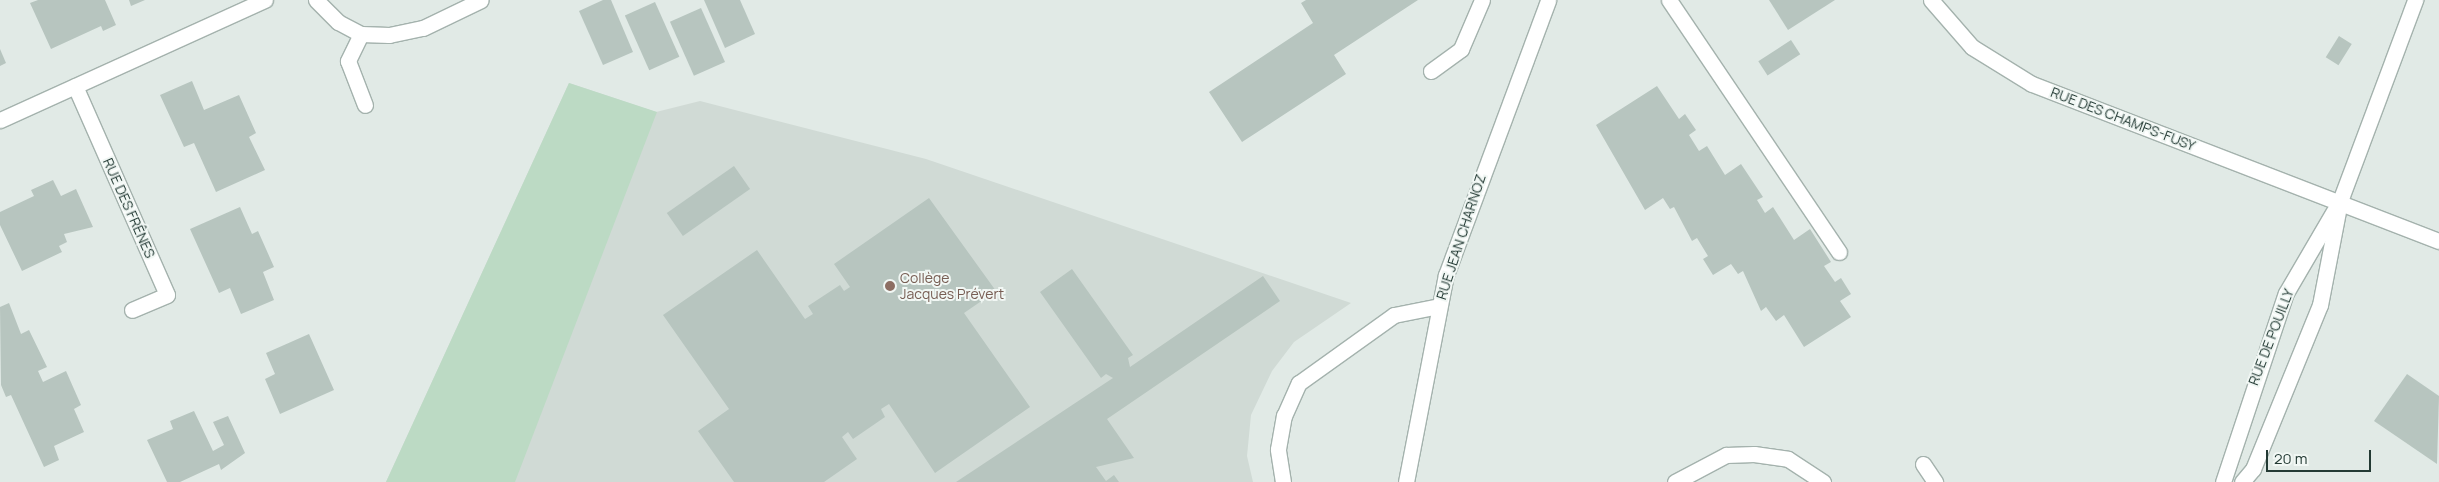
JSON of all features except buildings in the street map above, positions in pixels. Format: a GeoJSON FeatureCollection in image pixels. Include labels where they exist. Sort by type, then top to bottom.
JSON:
{"type":"FeatureCollection","features":[{"type":"Feature","properties":{"kind":"street"},"geometry":{"type":"LineString","coordinates":[[0,120],[265,0]]}},
{"type":"Feature","properties":{"kind":"street"},"geometry":{"type":"LineString","coordinates":[[316,0],[338,22],[361,34],[389,35],[423,28],[482,0]]}},
{"type":"Feature","properties":{"kind":"street"},"geometry":{"type":"LineString","coordinates":[[1430,71],[1461,49],[1482,0]]}},
{"type":"Feature","properties":{"kind":"street","name":"RUE JEAN CHARNOZ"},"geometry":{"type":"LineString","coordinates":[[1406,482],[1439,306],[1473,196],[1548,0]]}},
{"type":"Feature","properties":{"kind":"street"},"geometry":{"type":"LineString","coordinates":[[1669,0],[1840,252]]}},
{"type":"Feature","properties":{"kind":"street","name":"RUE DES CHAMPS-FUSY"},"geometry":{"type":"LineString","coordinates":[[1931,0],[1972,47],[2032,84],[2340,201],[2439,241]]}},
{"type":"Feature","properties":{"kind":"street","name":"RUE DE POUILLY"},"geometry":{"type":"LineString","coordinates":[[2242,482],[2253,469],[2320,305],[2340,201],[2415,0]]}},
{"type":"Feature","properties":{"kind":"street"},"geometry":{"type":"LineString","coordinates":[[361,34],[348,61],[365,105]]}},
{"type":"Feature","properties":{"kind":"street","name":"RUE DES FRÊNES"},"geometry":{"type":"LineString","coordinates":[[75,86],[167,295],[132,310]]}},
{"type":"Feature","properties":{"kind":"street","name":"RUE DE POUILLY"},"geometry":{"type":"LineString","coordinates":[[2223,482],[2286,293],[2340,201]]}},
{"type":"Feature","properties":{"kind":"street"},"geometry":{"type":"LineString","coordinates":[[1283,482],[1278,449],[1284,416],[1298,383],[1394,314],[1439,306]]}},
{"type":"Feature","properties":{"kind":"street"},"geometry":{"type":"LineString","coordinates":[[1675,482],[1726,455],[1754,454],[1788,459],[1823,482]]}},
{"type":"Feature","properties":{"kind":"street"},"geometry":{"type":"LineString","coordinates":[[1924,464],[1935,482]]}},
{"type":"Feature","properties":{"kind":"shaded area","name":"Collège Jacques Prévert"},"geometry":{"type":"Polygon","coordinates":[[[569,83],[656,112],[700,101],[926,159],[1351,303],[1294,342],[1272,371],[1251,415],[1247,456],[1253,482],[386,482],[569,83]]]}},
{"type":"Feature","properties":{"kind":"green space"},"geometry":{"type":"Polygon","coordinates":[[[569,83],[657,112],[515,482],[386,482],[569,83]]]}},
{"type":"Feature","properties":{"kind":"place","name":"Collège Jacques Prévert"},"geometry":{"type":"Point","coordinates":[890,286]}}]}
